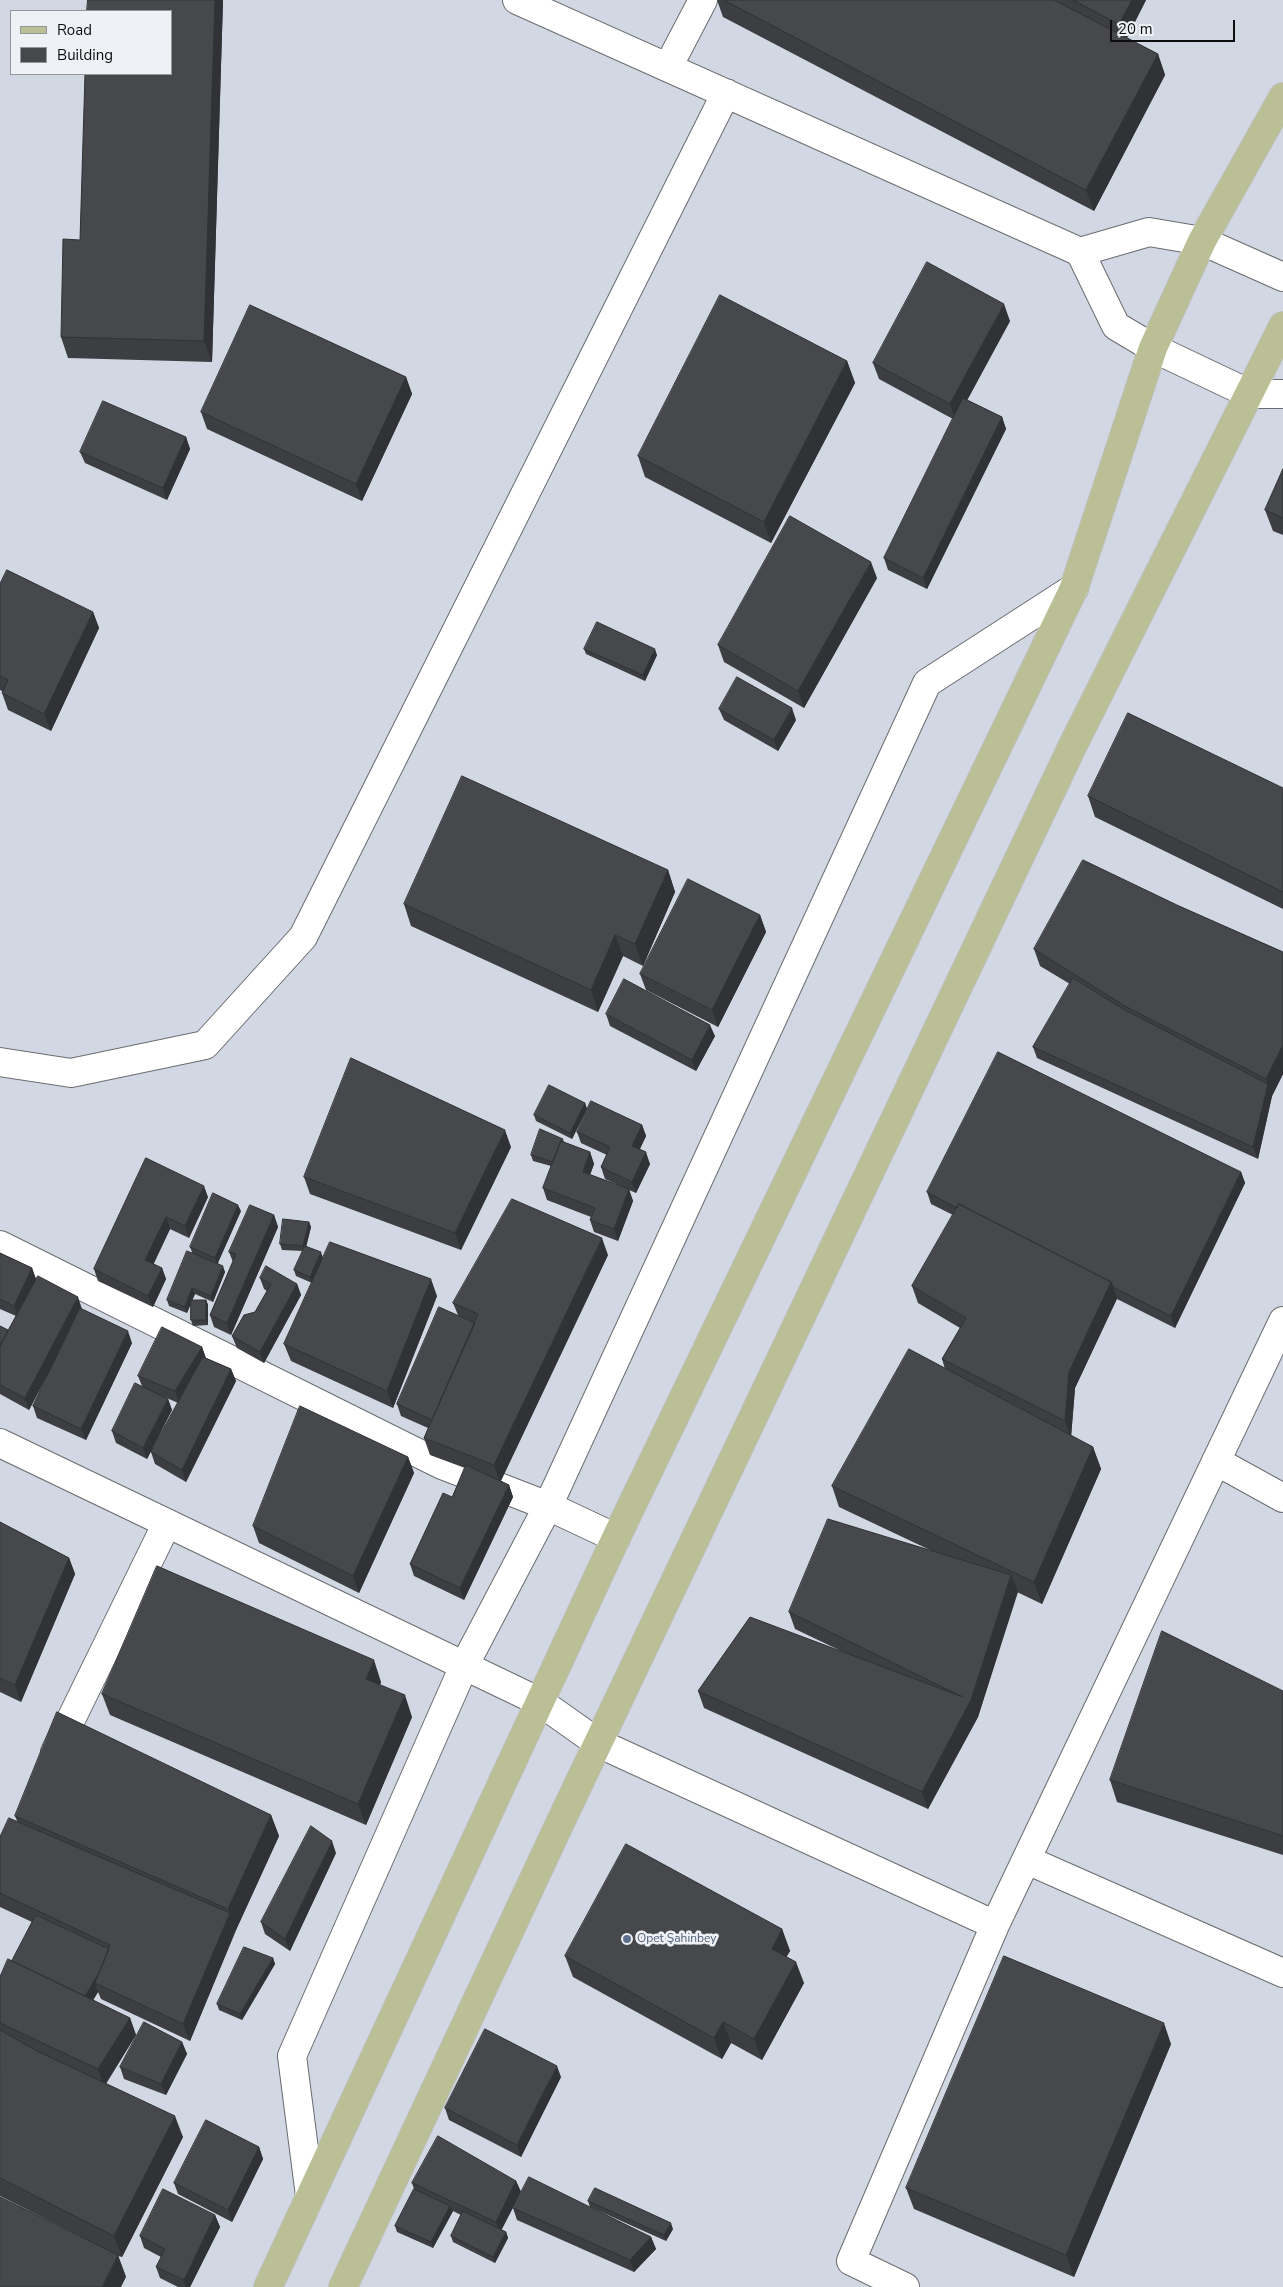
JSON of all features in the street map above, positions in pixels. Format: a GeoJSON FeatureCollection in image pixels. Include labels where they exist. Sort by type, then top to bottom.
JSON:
{"type":"FeatureCollection","features":[{"type":"Feature","properties":{"kind":"main road"},"geometry":{"type":"LineString","coordinates":[[268,2287],[616,1538],[1074,588],[1153,348],[1202,241],[1283,97]]}},
{"type":"Feature","properties":{"kind":"main road"},"geometry":{"type":"LineString","coordinates":[[343,2287],[598,1743],[1072,745],[1283,326]]}},
{"type":"Feature","properties":{"kind":"street"},"geometry":{"type":"LineString","coordinates":[[518,0],[1080,252],[1116,326],[1153,348],[1250,394],[1283,394]]}},
{"type":"Feature","properties":{"kind":"street"},"geometry":{"type":"LineString","coordinates":[[668,67],[703,0]]}},
{"type":"Feature","properties":{"kind":"street"},"geometry":{"type":"LineString","coordinates":[[0,1062],[71,1073],[205,1045],[304,938],[726,92]]}},
{"type":"Feature","properties":{"kind":"street"},"geometry":{"type":"LineString","coordinates":[[1080,252],[1149,232],[1202,241],[1283,277]]}},
{"type":"Feature","properties":{"kind":"street"},"geometry":{"type":"LineString","coordinates":[[310,2196],[292,2056],[464,1666],[548,1506],[927,683],[1074,588]]}},
{"type":"Feature","properties":{"kind":"street"},"geometry":{"type":"LineString","coordinates":[[0,1245],[442,1465],[548,1506],[616,1538]]}},
{"type":"Feature","properties":{"kind":"street"},"geometry":{"type":"LineString","coordinates":[[905,2287],[851,2261],[995,1925],[1283,1321]]}},
{"type":"Feature","properties":{"kind":"street"},"geometry":{"type":"LineString","coordinates":[[0,1443],[540,1702],[598,1743],[995,1925]]}},
{"type":"Feature","properties":{"kind":"street"},"geometry":{"type":"LineString","coordinates":[[1216,1461],[1283,1498]]}},
{"type":"Feature","properties":{"kind":"street"},"geometry":{"type":"LineString","coordinates":[[44,1776],[167,1524]]}},
{"type":"Feature","properties":{"kind":"street"},"geometry":{"type":"LineString","coordinates":[[1026,1860],[1283,1973]]}},
{"type":"Feature","properties":{"kind":"shaded area"},"geometry":{"type":"Polygon","coordinates":[[[0,0],[1283,0],[1283,2287],[0,2287],[0,0]]]}},
{"type":"Feature","properties":{"kind":"building"},"geometry":{"type":"Polygon","coordinates":[[[88,0],[215,0],[204,341],[61,337],[63,239],[80,240],[85,75],[172,75],[172,10],[87,10],[88,0]]]}},
{"type":"Feature","properties":{"kind":"building"},"geometry":{"type":"Polygon","coordinates":[[[724,0],[1054,0],[1158,54],[1086,190],[724,0]]]}},
{"type":"Feature","properties":{"kind":"building"},"geometry":{"type":"Polygon","coordinates":[[[1073,0],[1132,0],[1119,24],[1073,0]]]}},
{"type":"Feature","properties":{"kind":"building"},"geometry":{"type":"Polygon","coordinates":[[[927,262],[1004,304],[950,404],[873,363],[927,262]]]}},
{"type":"Feature","properties":{"kind":"building"},"geometry":{"type":"Polygon","coordinates":[[[720,295],[847,361],[764,522],[638,456],[720,295]]]}},
{"type":"Feature","properties":{"kind":"building"},"geometry":{"type":"Polygon","coordinates":[[[250,305],[406,377],[356,484],[201,412],[250,305]]]}},
{"type":"Feature","properties":{"kind":"building"},"geometry":{"type":"Polygon","coordinates":[[[963,398],[1002,417],[923,578],[884,558],[963,398]]]}},
{"type":"Feature","properties":{"kind":"building"},"geometry":{"type":"Polygon","coordinates":[[[103,401],[186,437],[163,488],[80,452],[103,401]]]}},
{"type":"Feature","properties":{"kind":"building"},"geometry":{"type":"Polygon","coordinates":[[[1283,469],[1283,518],[1265,510],[1283,469]]]}},
{"type":"Feature","properties":{"kind":"building"},"geometry":{"type":"Polygon","coordinates":[[[790,516],[871,562],[798,691],[718,645],[790,516]]]}},
{"type":"Feature","properties":{"kind":"building"},"geometry":{"type":"Polygon","coordinates":[[[7,570],[93,612],[44,714],[2,693],[8,680],[0,676],[0,584],[7,570]]]}},
{"type":"Feature","properties":{"kind":"building"},"geometry":{"type":"Polygon","coordinates":[[[597,622],[655,649],[643,675],[584,649],[597,622]]]}},
{"type":"Feature","properties":{"kind":"building"},"geometry":{"type":"Polygon","coordinates":[[[737,677],[792,708],[774,740],[719,709],[737,677]]]}},
{"type":"Feature","properties":{"kind":"building"},"geometry":{"type":"Polygon","coordinates":[[[1128,713],[1283,788],[1283,892],[1088,796],[1128,713]]]}},
{"type":"Feature","properties":{"kind":"building"},"geometry":{"type":"Polygon","coordinates":[[[462,776],[668,870],[635,944],[615,935],[591,990],[404,904],[462,776]]]}},
{"type":"Feature","properties":{"kind":"building"},"geometry":{"type":"Polygon","coordinates":[[[1083,860],[1179,906],[1283,952],[1283,1045],[1266,1079],[1123,1005],[1034,949],[1083,860]]]}},
{"type":"Feature","properties":{"kind":"building"},"geometry":{"type":"Polygon","coordinates":[[[688,879],[760,915],[712,1010],[640,974],[688,879]]]}},
{"type":"Feature","properties":{"kind":"building"},"geometry":{"type":"Polygon","coordinates":[[[1073,978],[1125,1010],[1268,1084],[1253,1147],[1033,1047],[1073,978]]]}},
{"type":"Feature","properties":{"kind":"building"},"geometry":{"type":"Polygon","coordinates":[[[624,979],[710,1025],[692,1060],[606,1014],[624,979]]]}},
{"type":"Feature","properties":{"kind":"building"},"geometry":{"type":"Polygon","coordinates":[[[998,1052],[1241,1172],[1171,1316],[1113,1287],[1111,1282],[959,1204],[957,1208],[927,1192],[998,1052]]]}},
{"type":"Feature","properties":{"kind":"building"},"geometry":{"type":"Polygon","coordinates":[[[351,1058],[505,1130],[455,1233],[304,1177],[351,1058]]]}},
{"type":"Feature","properties":{"kind":"building"},"geometry":{"type":"Polygon","coordinates":[[[549,1085],[585,1103],[570,1133],[534,1115],[549,1085]]]}},
{"type":"Feature","properties":{"kind":"building"},"geometry":{"type":"Polygon","coordinates":[[[591,1101],[642,1125],[632,1146],[646,1152],[632,1182],[601,1167],[610,1147],[577,1132],[591,1101]]]}},
{"type":"Feature","properties":{"kind":"building"},"geometry":{"type":"Polygon","coordinates":[[[540,1129],[563,1139],[553,1162],[531,1155],[540,1129]]]}},
{"type":"Feature","properties":{"kind":"building"},"geometry":{"type":"Polygon","coordinates":[[[561,1141],[590,1152],[583,1172],[629,1189],[614,1229],[590,1220],[595,1208],[543,1188],[561,1141]]]}},
{"type":"Feature","properties":{"kind":"building"},"geometry":{"type":"Polygon","coordinates":[[[146,1158],[204,1186],[185,1226],[166,1217],[145,1260],[162,1268],[148,1296],[94,1269],[146,1158]]]}},
{"type":"Feature","properties":{"kind":"building"},"geometry":{"type":"Polygon","coordinates":[[[213,1193],[238,1205],[215,1258],[190,1247],[213,1193]]]}},
{"type":"Feature","properties":{"kind":"building"},"geometry":{"type":"Polygon","coordinates":[[[512,1199],[602,1238],[494,1465],[424,1438],[478,1314],[453,1303],[512,1199]]]}},
{"type":"Feature","properties":{"kind":"building"},"geometry":{"type":"Polygon","coordinates":[[[959,1204],[1111,1282],[1069,1372],[1065,1421],[942,1359],[966,1318],[912,1286],[959,1204]]]}},
{"type":"Feature","properties":{"kind":"building"},"geometry":{"type":"Polygon","coordinates":[[[250,1205],[274,1215],[227,1323],[210,1315],[236,1254],[229,1252],[250,1205]]]}},
{"type":"Feature","properties":{"kind":"building"},"geometry":{"type":"Polygon","coordinates":[[[283,1219],[309,1222],[303,1246],[280,1244],[283,1219]]]}},
{"type":"Feature","properties":{"kind":"building"},"geometry":{"type":"Polygon","coordinates":[[[330,1242],[431,1279],[387,1391],[284,1344],[330,1242]]]}},
{"type":"Feature","properties":{"kind":"building"},"geometry":{"type":"Polygon","coordinates":[[[305,1246],[321,1252],[310,1277],[294,1270],[305,1246]]]}},
{"type":"Feature","properties":{"kind":"building"},"geometry":{"type":"Polygon","coordinates":[[[187,1251],[223,1266],[211,1296],[192,1288],[185,1307],[167,1300],[187,1251]]]}},
{"type":"Feature","properties":{"kind":"building"},"geometry":{"type":"Polygon","coordinates":[[[0,1253],[32,1268],[14,1306],[0,1299],[0,1253]]]}},
{"type":"Feature","properties":{"kind":"building"},"geometry":{"type":"Polygon","coordinates":[[[266,1266],[297,1284],[260,1352],[232,1336],[244,1315],[255,1312],[271,1284],[260,1278],[266,1266]]]}},
{"type":"Feature","properties":{"kind":"building"},"geometry":{"type":"Polygon","coordinates":[[[38,1276],[78,1297],[25,1398],[0,1385],[0,1346],[38,1276]]]}},
{"type":"Feature","properties":{"kind":"building"},"geometry":{"type":"Polygon","coordinates":[[[191,1300],[206,1300],[206,1320],[191,1320],[191,1300]]]}},
{"type":"Feature","properties":{"kind":"building"},"geometry":{"type":"Polygon","coordinates":[[[439,1307],[475,1323],[432,1420],[397,1404],[439,1307]]]}},
{"type":"Feature","properties":{"kind":"building"},"geometry":{"type":"Polygon","coordinates":[[[80,1308],[128,1331],[81,1429],[33,1406],[80,1308]]]}},
{"type":"Feature","properties":{"kind":"building"},"geometry":{"type":"Polygon","coordinates":[[[0,1326],[8,1330],[0,1346],[0,1326]]]}},
{"type":"Feature","properties":{"kind":"building"},"geometry":{"type":"Polygon","coordinates":[[[162,1327],[202,1347],[175,1391],[138,1376],[162,1327]]]}},
{"type":"Feature","properties":{"kind":"building"},"geometry":{"type":"Polygon","coordinates":[[[909,1349],[1093,1447],[1034,1582],[832,1486],[909,1349]]]}},
{"type":"Feature","properties":{"kind":"building"},"geometry":{"type":"Polygon","coordinates":[[[203,1357],[231,1369],[182,1470],[151,1452],[203,1357]]]}},
{"type":"Feature","properties":{"kind":"building"},"geometry":{"type":"Polygon","coordinates":[[[135,1383],[168,1399],[143,1448],[112,1431],[135,1383]]]}},
{"type":"Feature","properties":{"kind":"building"},"geometry":{"type":"Polygon","coordinates":[[[300,1406],[408,1457],[353,1576],[253,1526],[300,1406]]]}},
{"type":"Feature","properties":{"kind":"building"},"geometry":{"type":"Polygon","coordinates":[[[466,1465],[509,1485],[460,1588],[410,1564],[443,1493],[452,1497],[466,1465]]]}},
{"type":"Feature","properties":{"kind":"building"},"geometry":{"type":"Polygon","coordinates":[[[828,1519],[1011,1575],[971,1700],[922,1792],[698,1691],[750,1617],[963,1697],[789,1612],[828,1519]]]}},
{"type":"Feature","properties":{"kind":"building"},"geometry":{"type":"Polygon","coordinates":[[[0,1522],[69,1558],[15,1685],[0,1678],[0,1522]]]}},
{"type":"Feature","properties":{"kind":"building"},"geometry":{"type":"Polygon","coordinates":[[[157,1566],[374,1660],[366,1679],[405,1695],[358,1804],[102,1694],[157,1566]]]}},
{"type":"Feature","properties":{"kind":"building"},"geometry":{"type":"Polygon","coordinates":[[[1162,1631],[1283,1691],[1283,1836],[1110,1780],[1162,1631]]]}},
{"type":"Feature","properties":{"kind":"building"},"geometry":{"type":"Polygon","coordinates":[[[57,1712],[271,1815],[228,1909],[15,1816],[57,1712]]]}},
{"type":"Feature","properties":{"kind":"building"},"geometry":{"type":"Polygon","coordinates":[[[9,1818],[230,1913],[183,2024],[95,1983],[110,1945],[0,1893],[0,1837],[9,1818]]]}},
{"type":"Feature","properties":{"kind":"building"},"geometry":{"type":"Polygon","coordinates":[[[311,1826],[332,1841],[285,1939],[261,1922],[311,1826]]]}},
{"type":"Feature","properties":{"kind":"building"},"geometry":{"type":"Polygon","coordinates":[[[626,1844],[782,1929],[772,1949],[796,1962],[754,2039],[723,2022],[714,2038],[565,1956],[626,1844]]]}},
{"type":"Feature","properties":{"kind":"building"},"geometry":{"type":"Polygon","coordinates":[[[36,1915],[109,1949],[99,1973],[85,1996],[12,1961],[36,1915]]]}},
{"type":"Feature","properties":{"kind":"building"},"geometry":{"type":"Polygon","coordinates":[[[244,1947],[273,1958],[240,2014],[217,2004],[244,1947]]]}},
{"type":"Feature","properties":{"kind":"building"},"geometry":{"type":"Polygon","coordinates":[[[1004,1956],[1164,2023],[1066,2255],[906,2188],[1004,1956]]]}},
{"type":"Feature","properties":{"kind":"building"},"geometry":{"type":"Polygon","coordinates":[[[8,1959],[130,2018],[98,2069],[0,2023],[0,1977],[8,1959]]]}},
{"type":"Feature","properties":{"kind":"building"},"geometry":{"type":"Polygon","coordinates":[[[144,2022],[182,2042],[161,2084],[120,2067],[144,2022]]]}},
{"type":"Feature","properties":{"kind":"building"},"geometry":{"type":"Polygon","coordinates":[[[485,2029],[557,2066],[517,2145],[445,2108],[485,2029]]]}},
{"type":"Feature","properties":{"kind":"building"},"geometry":{"type":"Polygon","coordinates":[[[0,2030],[39,2052],[175,2116],[114,2236],[0,2178],[0,2030]]]}},
{"type":"Feature","properties":{"kind":"building"},"geometry":{"type":"Polygon","coordinates":[[[206,2120],[259,2147],[228,2210],[174,2183],[206,2120]]]}},
{"type":"Feature","properties":{"kind":"building"},"geometry":{"type":"Polygon","coordinates":[[[438,2136],[516,2181],[496,2222],[412,2183],[438,2136]]]}},
{"type":"Feature","properties":{"kind":"building"},"geometry":{"type":"Polygon","coordinates":[[[529,2177],[651,2237],[630,2260],[513,2208],[529,2177]]]}},
{"type":"Feature","properties":{"kind":"building"},"geometry":{"type":"Polygon","coordinates":[[[595,2188],[671,2223],[664,2235],[588,2201],[595,2188]]]}},
{"type":"Feature","properties":{"kind":"building"},"geometry":{"type":"Polygon","coordinates":[[[163,2189],[215,2215],[184,2280],[156,2267],[165,2249],[140,2236],[163,2189]]]}},
{"type":"Feature","properties":{"kind":"building"},"geometry":{"type":"Polygon","coordinates":[[[414,2189],[450,2206],[431,2242],[395,2226],[414,2189]]]}},
{"type":"Feature","properties":{"kind":"building"},"geometry":{"type":"Polygon","coordinates":[[[0,2197],[118,2255],[102,2287],[0,2287],[0,2197]]]}},
{"type":"Feature","properties":{"kind":"building"},"geometry":{"type":"Polygon","coordinates":[[[463,2211],[506,2232],[493,2257],[451,2236],[463,2211]]]}},
{"type":"Feature","properties":{"kind":"place","name":"Opet Şahinbey"},"geometry":{"type":"Point","coordinates":[627,1939]}}]}
